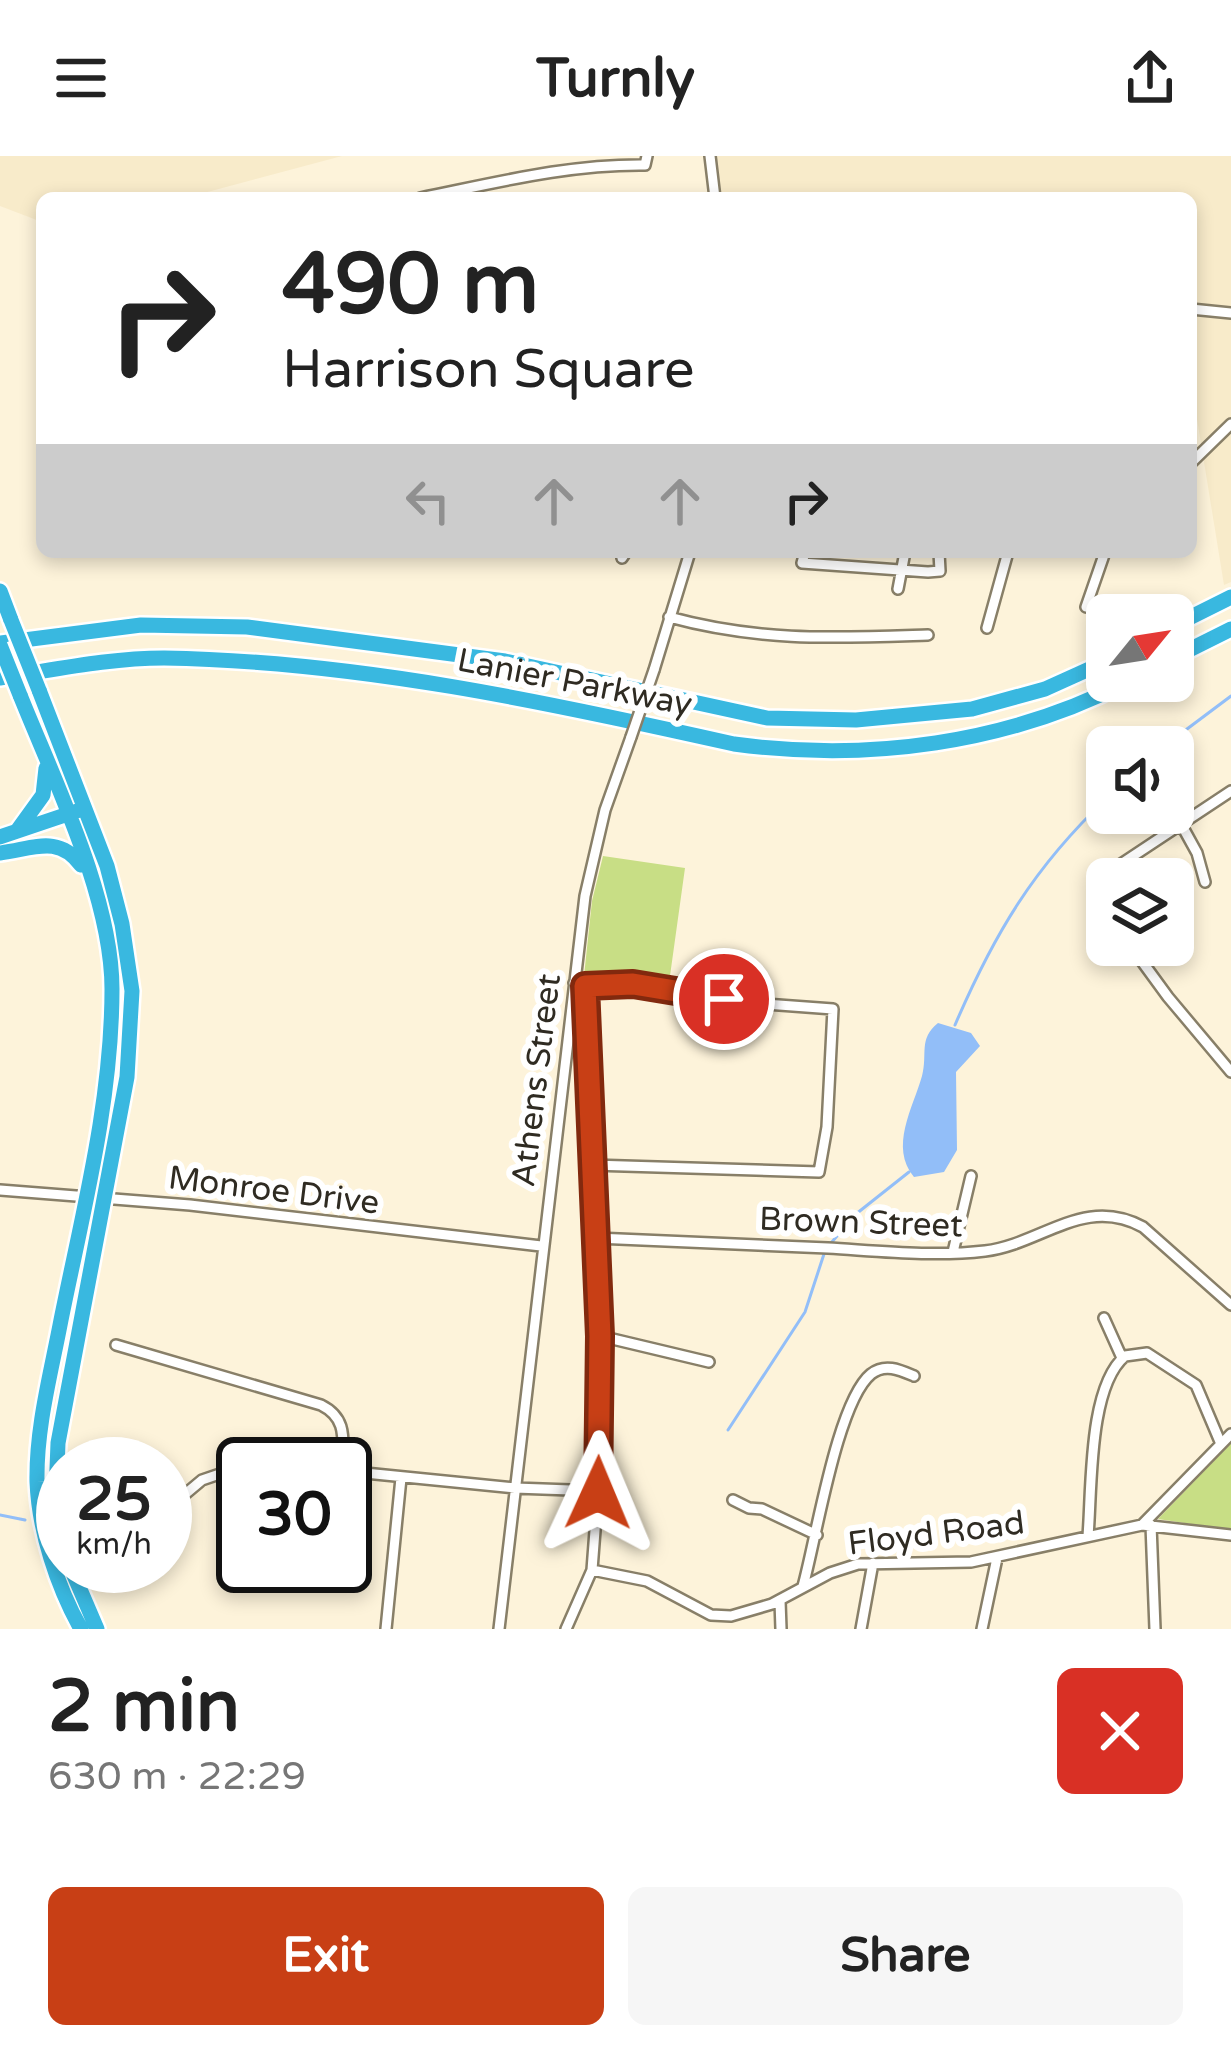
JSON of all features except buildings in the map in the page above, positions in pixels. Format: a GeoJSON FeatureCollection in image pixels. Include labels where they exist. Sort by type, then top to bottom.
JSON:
{"type":"FeatureCollection","features":[{"type":"Feature","properties":{"kind":"highway"},"geometry":{"type":"LineString","coordinates":[[0,591],[114,891],[132,991],[130,1060],[61,1437]]}},
{"type":"Feature","properties":{"kind":"highway"},"geometry":{"type":"LineString","coordinates":[[1194,616],[1231,597]]}},
{"type":"Feature","properties":{"kind":"highway","name":"Lanier Parkway"},"geometry":{"type":"LineString","coordinates":[[0,644],[141,626],[247,627],[505,661],[789,719],[856,720],[972,709],[1045,689],[1086,670]]}},
{"type":"Feature","properties":{"kind":"highway"},"geometry":{"type":"LineString","coordinates":[[1194,647],[1231,628]]}},
{"type":"Feature","properties":{"kind":"highway"},"geometry":{"type":"LineString","coordinates":[[0,644],[92,883],[112,987],[103,1108],[47,1385],[37,1482],[50,1552],[81,1629]]}},
{"type":"Feature","properties":{"kind":"highway","name":"Lanier Parkway"},"geometry":{"type":"LineString","coordinates":[[0,678],[115,660],[163,658],[317,669],[401,678],[787,751],[872,751],[969,737],[1049,715],[1086,699]]}},
{"type":"Feature","properties":{"kind":"highway"},"geometry":{"type":"LineString","coordinates":[[0,854],[43,795],[46,759]]}},
{"type":"Feature","properties":{"kind":"highway"},"geometry":{"type":"LineString","coordinates":[[12,840],[87,814]]}},
{"type":"Feature","properties":{"kind":"highway"},"geometry":{"type":"LineString","coordinates":[[12,840],[59,846],[78,860],[92,883]]}},
{"type":"Feature","properties":{"kind":"highway"},"geometry":{"type":"LineString","coordinates":[[82,1593],[97,1629]]}},
{"type":"Feature","properties":{"kind":"street"},"geometry":{"type":"LineString","coordinates":[[450,192],[556,171],[645,165],[647,156]]}},
{"type":"Feature","properties":{"kind":"street"},"geometry":{"type":"LineString","coordinates":[[710,156],[714,192]]}},
{"type":"Feature","properties":{"kind":"street"},"geometry":{"type":"LineString","coordinates":[[1197,309],[1231,313]]}},
{"type":"Feature","properties":{"kind":"street"},"geometry":{"type":"LineString","coordinates":[[1197,457],[1231,424]]}},
{"type":"Feature","properties":{"kind":"street","name":"Athens Street"},"geometry":{"type":"LineString","coordinates":[[499,1629],[542,1246],[594,852],[688,558]]}},
{"type":"Feature","properties":{"kind":"street"},"geometry":{"type":"LineString","coordinates":[[804,558],[802,563],[901,572],[940,571],[939,558]]}},
{"type":"Feature","properties":{"kind":"street"},"geometry":{"type":"LineString","coordinates":[[898,589],[904,558]]}},
{"type":"Feature","properties":{"kind":"street"},"geometry":{"type":"LineString","coordinates":[[986,628],[1006,558]]}},
{"type":"Feature","properties":{"kind":"street"},"geometry":{"type":"LineString","coordinates":[[1090,594],[1103,558]]}},
{"type":"Feature","properties":{"kind":"street"},"geometry":{"type":"LineString","coordinates":[[669,617],[725,633],[774,638],[928,635]]}},
{"type":"Feature","properties":{"kind":"street"},"geometry":{"type":"LineString","coordinates":[[1194,815],[1231,791]]}},
{"type":"Feature","properties":{"kind":"street"},"geometry":{"type":"LineString","coordinates":[[1130,858],[1166,834]]}},
{"type":"Feature","properties":{"kind":"street"},"geometry":{"type":"LineString","coordinates":[[1187,834],[1204,882]]}},
{"type":"Feature","properties":{"kind":"street"},"geometry":{"type":"LineString","coordinates":[[1145,966],[1231,1072]]}},
{"type":"Feature","properties":{"kind":"street"},"geometry":{"type":"LineString","coordinates":[[566,1629],[592,1570],[598,1491],[600,1336],[579,984],[633,984],[739,1003],[833,1009],[827,1127],[819,1172],[592,1165]]}},
{"type":"Feature","properties":{"kind":"street"},"geometry":{"type":"LineString","coordinates":[[953,1252],[971,1177]]}},
{"type":"Feature","properties":{"kind":"street","name":"Monroe Drive"},"geometry":{"type":"LineString","coordinates":[[0,1190],[542,1246]]}},
{"type":"Feature","properties":{"kind":"street","name":"Brown Street"},"geometry":{"type":"LineString","coordinates":[[596,1238],[953,1252],[1006,1247],[1073,1219],[1099,1214],[1143,1227],[1231,1305]]}},
{"type":"Feature","properties":{"kind":"street"},"geometry":{"type":"LineString","coordinates":[[1104,1318],[1121,1358]]}},
{"type":"Feature","properties":{"kind":"street"},"geometry":{"type":"LineString","coordinates":[[600,1336],[709,1362]]}},
{"type":"Feature","properties":{"kind":"street"},"geometry":{"type":"LineString","coordinates":[[116,1346],[321,1405],[334,1411],[344,1437]]}},
{"type":"Feature","properties":{"kind":"street"},"geometry":{"type":"LineString","coordinates":[[1088,1536],[1102,1397],[1109,1374],[1121,1358],[1147,1353],[1186,1376],[1203,1395],[1221,1444]]}},
{"type":"Feature","properties":{"kind":"street"},"geometry":{"type":"LineString","coordinates":[[803,1586],[833,1457],[856,1396],[868,1375],[880,1368],[914,1376]]}},
{"type":"Feature","properties":{"kind":"street"},"geometry":{"type":"LineString","coordinates":[[1155,1629],[1147,1525],[1231,1434]]}},
{"type":"Feature","properties":{"kind":"street"},"geometry":{"type":"LineString","coordinates":[[372,1473],[598,1491]]}},
{"type":"Feature","properties":{"kind":"street"},"geometry":{"type":"LineString","coordinates":[[386,1629],[400,1478]]}},
{"type":"Feature","properties":{"kind":"street"},"geometry":{"type":"LineString","coordinates":[[733,1500],[818,1535]]}},
{"type":"Feature","properties":{"kind":"street","name":"Floyd Road"},"geometry":{"type":"LineString","coordinates":[[592,1570],[647,1581],[711,1615],[744,1614],[780,1601],[830,1573],[873,1563],[954,1564],[1147,1525],[1231,1535]]}},
{"type":"Feature","properties":{"kind":"street"},"geometry":{"type":"LineString","coordinates":[[982,1629],[997,1558]]}},
{"type":"Feature","properties":{"kind":"street"},"geometry":{"type":"LineString","coordinates":[[861,1629],[873,1563]]}},
{"type":"Feature","properties":{"kind":"street"},"geometry":{"type":"LineString","coordinates":[[780,1601],[782,1629]]}},
{"type":"Feature","properties":{"kind":"shaded area"},"geometry":{"type":"Polygon","coordinates":[[[0,156],[342,156],[207,192],[36,192],[36,220],[0,206],[0,156]]]}},
{"type":"Feature","properties":{"kind":"shaded area"},"geometry":{"type":"Polygon","coordinates":[[[710,156],[1231,156],[1231,582],[1224,585],[1197,419],[1197,192],[713,192],[710,156]]]}},
{"type":"Feature","properties":{"kind":"green space"},"geometry":{"type":"Polygon","coordinates":[[[603,856],[685,868],[669,983],[584,976],[592,901],[603,856]]]}},
{"type":"Feature","properties":{"kind":"green space"},"geometry":{"type":"Polygon","coordinates":[[[1231,1443],[1231,1530],[1158,1519],[1231,1443]]]}},
{"type":"Feature","properties":{"kind":"water"},"geometry":{"type":"Polygon","coordinates":[[[938,1023],[971,1033],[980,1046],[956,1072],[957,1150],[944,1172],[914,1177],[903,1153],[903,1140],[922,1076],[926,1041],[938,1023]]]}},
{"type":"Feature","properties":{"kind":"waterway"},"geometry":{"type":"LineString","coordinates":[[1191,726],[1231,696]]}},
{"type":"Feature","properties":{"kind":"waterway"},"geometry":{"type":"LineString","coordinates":[[955,1025],[1018,903],[1086,819]]}},
{"type":"Feature","properties":{"kind":"waterway"},"geometry":{"type":"LineString","coordinates":[[831,1243],[856,1214],[909,1172]]}},
{"type":"Feature","properties":{"kind":"waterway"},"geometry":{"type":"LineString","coordinates":[[728,1430],[805,1312],[824,1254]]}},
{"type":"Feature","properties":{"kind":"waterway"},"geometry":{"type":"LineString","coordinates":[[0,1515],[25,1520]]}},
{"type":"Feature","properties":{"kind":"route"},"geometry":{"type":"LineString","coordinates":[[598,1493],[600,1336],[585,986],[633,984],[724,999]]}}]}
